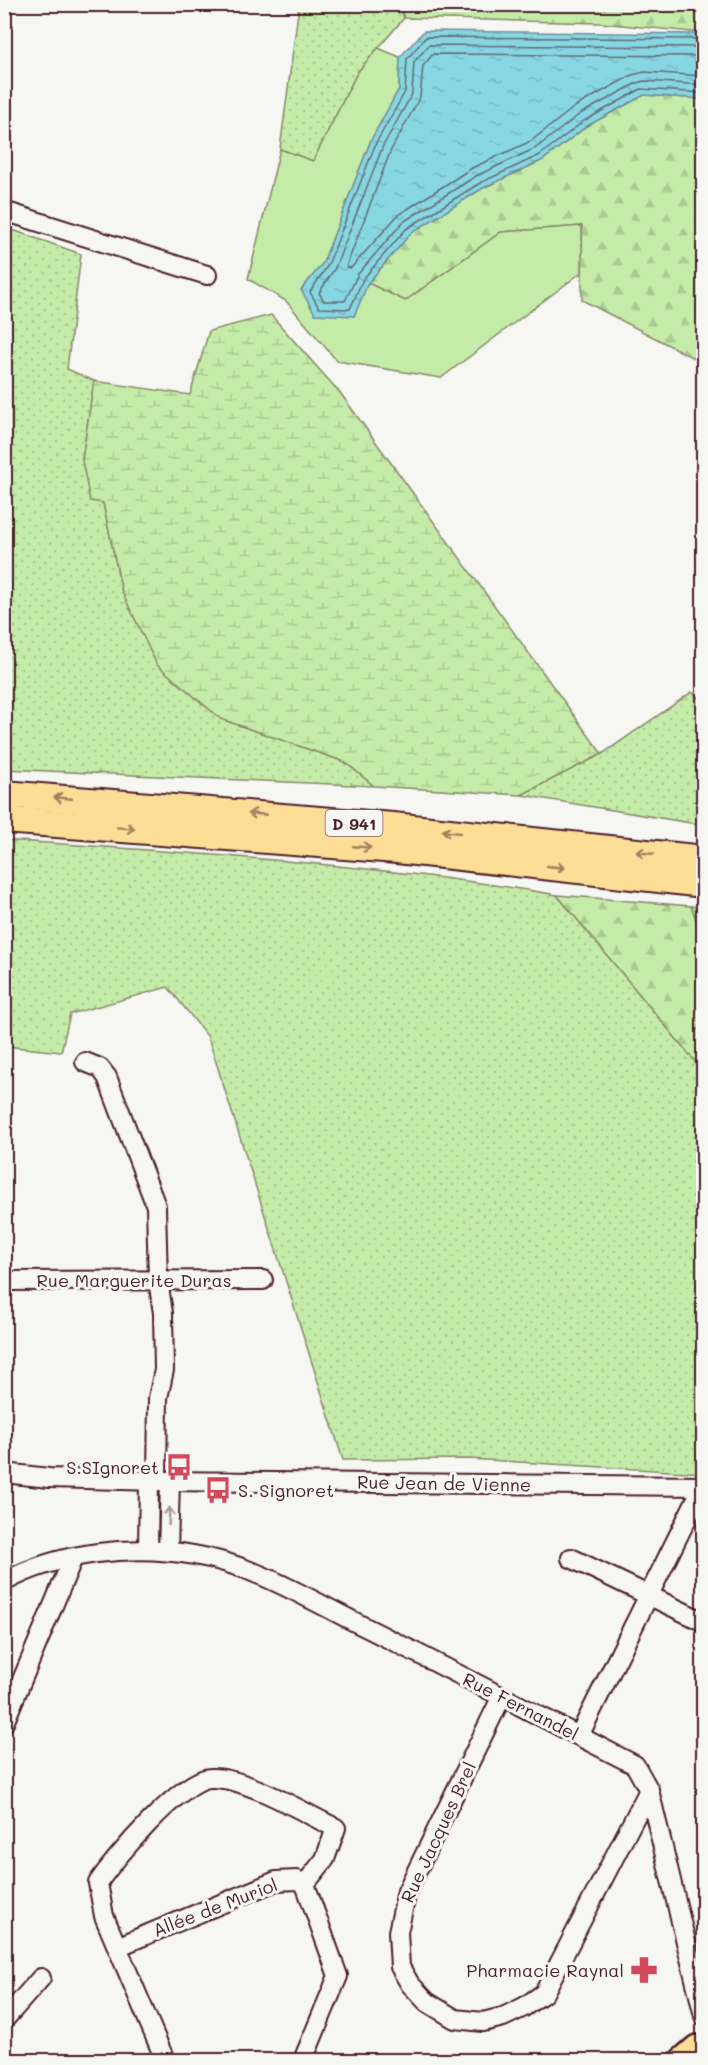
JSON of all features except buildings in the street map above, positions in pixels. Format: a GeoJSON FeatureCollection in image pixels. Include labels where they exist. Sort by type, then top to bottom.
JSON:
{"type":"FeatureCollection","features":[{"type":"Feature","properties":{"kind":"highway","name":"D 941"},"geometry":{"type":"LineString","coordinates":[[4,794],[393,826],[704,859]]}},
{"type":"Feature","properties":{"kind":"highway","name":"D 941"},"geometry":{"type":"LineString","coordinates":[[4,820],[397,850],[704,884]]}},
{"type":"Feature","properties":{"kind":"main road"},"geometry":{"type":"LineString","coordinates":[[681,2061],[696,2047],[704,2046]]}},
{"type":"Feature","properties":{"kind":"street"},"geometry":{"type":"LineString","coordinates":[[4,211],[207,275]]}},
{"type":"Feature","properties":{"kind":"street"},"geometry":{"type":"LineString","coordinates":[[85,1062],[100,1068],[107,1077],[156,1206],[158,1280],[164,1313],[164,1370],[158,1398],[159,1481],[168,1551]]}},
{"type":"Feature","properties":{"kind":"street","name":"Rue Marguerite Duras"},"geometry":{"type":"LineString","coordinates":[[4,1281],[263,1280]]}},
{"type":"Feature","properties":{"kind":"street","name":"Rue Jean de Vienne"},"geometry":{"type":"LineString","coordinates":[[4,1473],[49,1478],[159,1481],[703,1486]]}},
{"type":"Feature","properties":{"kind":"street"},"geometry":{"type":"LineString","coordinates":[[148,1550],[159,1481]]}},
{"type":"Feature","properties":{"kind":"street"},"geometry":{"type":"LineString","coordinates":[[579,1736],[703,1486]]}},
{"type":"Feature","properties":{"kind":"street","name":"Rue Fernandel"},"geometry":{"type":"LineString","coordinates":[[4,1582],[29,1569],[108,1552],[168,1551],[222,1561],[254,1573],[635,1765],[649,1790],[704,2016]]}},
{"type":"Feature","properties":{"kind":"street"},"geometry":{"type":"LineString","coordinates":[[4,1723],[74,1558]]}},
{"type":"Feature","properties":{"kind":"street"},"geometry":{"type":"LineString","coordinates":[[572,1558],[704,1622]]}},
{"type":"Feature","properties":{"kind":"street","name":"Rue Jacques Brel"},"geometry":{"type":"LineString","coordinates":[[502,1696],[407,1891],[398,1932],[400,1967],[410,1984],[427,2002],[455,2019],[483,2022],[524,2007],[544,1993],[649,1790]]}},
{"type":"Feature","properties":{"kind":"street"},"geometry":{"type":"LineString","coordinates":[[165,2061],[104,1916],[98,1883],[114,1858],[179,1794],[208,1777],[238,1781],[336,1828],[325,1858],[305,1884]]}},
{"type":"Feature","properties":{"kind":"street","name":"Allée de Muriol"},"geometry":{"type":"LineString","coordinates":[[117,1947],[276,1881],[297,1880],[305,1884],[338,1976],[303,2061]]}},
{"type":"Feature","properties":{"kind":"street"},"geometry":{"type":"LineString","coordinates":[[4,2020],[41,1978]]}},
{"type":"Feature","properties":{"kind":"green space"},"geometry":{"type":"Polygon","coordinates":[[[299,5],[400,5],[404,18],[357,73],[313,161],[280,149],[299,5]]]}},
{"type":"Feature","properties":{"kind":"green space"},"geometry":{"type":"Polygon","coordinates":[[[400,5],[703,5],[703,33],[601,23],[404,18],[400,5]]]}},
{"type":"Feature","properties":{"kind":"green space"},"geometry":{"type":"Polygon","coordinates":[[[378,48],[400,57],[399,89],[371,140],[323,263],[301,290],[354,316],[368,283],[405,301],[501,232],[582,226],[582,272],[441,378],[337,361],[286,301],[248,279],[280,149],[313,161],[357,73],[378,48]]]}},
{"type":"Feature","properties":{"kind":"green space"},"geometry":{"type":"Polygon","coordinates":[[[644,95],[703,99],[703,363],[582,300],[582,226],[501,232],[405,301],[368,283],[411,233],[483,188],[543,160],[587,126],[644,95]]]}},
{"type":"Feature","properties":{"kind":"green space"},"geometry":{"type":"Polygon","coordinates":[[[4,227],[81,254],[67,369],[94,381],[82,460],[103,503],[122,592],[221,719],[345,762],[374,786],[5,769],[4,227]]]}},
{"type":"Feature","properties":{"kind":"green space"},"geometry":{"type":"Polygon","coordinates":[[[271,315],[341,394],[602,754],[521,795],[374,786],[345,762],[221,719],[157,665],[122,592],[103,503],[90,501],[82,460],[94,381],[190,395],[209,331],[271,315]]]}},
{"type":"Feature","properties":{"kind":"green space"},"geometry":{"type":"Polygon","coordinates":[[[692,692],[703,702],[703,825],[521,795],[602,754],[692,692]]]}},
{"type":"Feature","properties":{"kind":"green space"},"geometry":{"type":"Polygon","coordinates":[[[4,840],[351,867],[557,895],[703,1071],[703,1473],[469,1459],[343,1460],[208,1037],[168,987],[70,1014],[61,1052],[5,1046],[4,840]]]}},
{"type":"Feature","properties":{"kind":"green space"},"geometry":{"type":"Polygon","coordinates":[[[557,895],[691,906],[703,938],[703,1071],[557,895]]]}},
{"type":"Feature","properties":{"kind":"green space"},"geometry":{"type":"Polygon","coordinates":[[[691,906],[703,908],[703,938],[691,906]]]}},
{"type":"Feature","properties":{"kind":"water"},"geometry":{"type":"Polygon","coordinates":[[[424,31],[703,34],[703,99],[644,95],[587,126],[543,160],[483,188],[411,233],[368,283],[354,316],[315,314],[301,290],[323,263],[371,140],[399,89],[400,57],[424,31]]]}},
{"type":"Feature","properties":{"kind":"place","name":"S.SIgnoret"},"geometry":{"type":"Point","coordinates":[179,1467]}},
{"type":"Feature","properties":{"kind":"place","name":"S. Signoret"},"geometry":{"type":"Point","coordinates":[218,1490]}},
{"type":"Feature","properties":{"kind":"place","name":"Pharmacie Raynal"},"geometry":{"type":"Point","coordinates":[644,1970]}}]}
